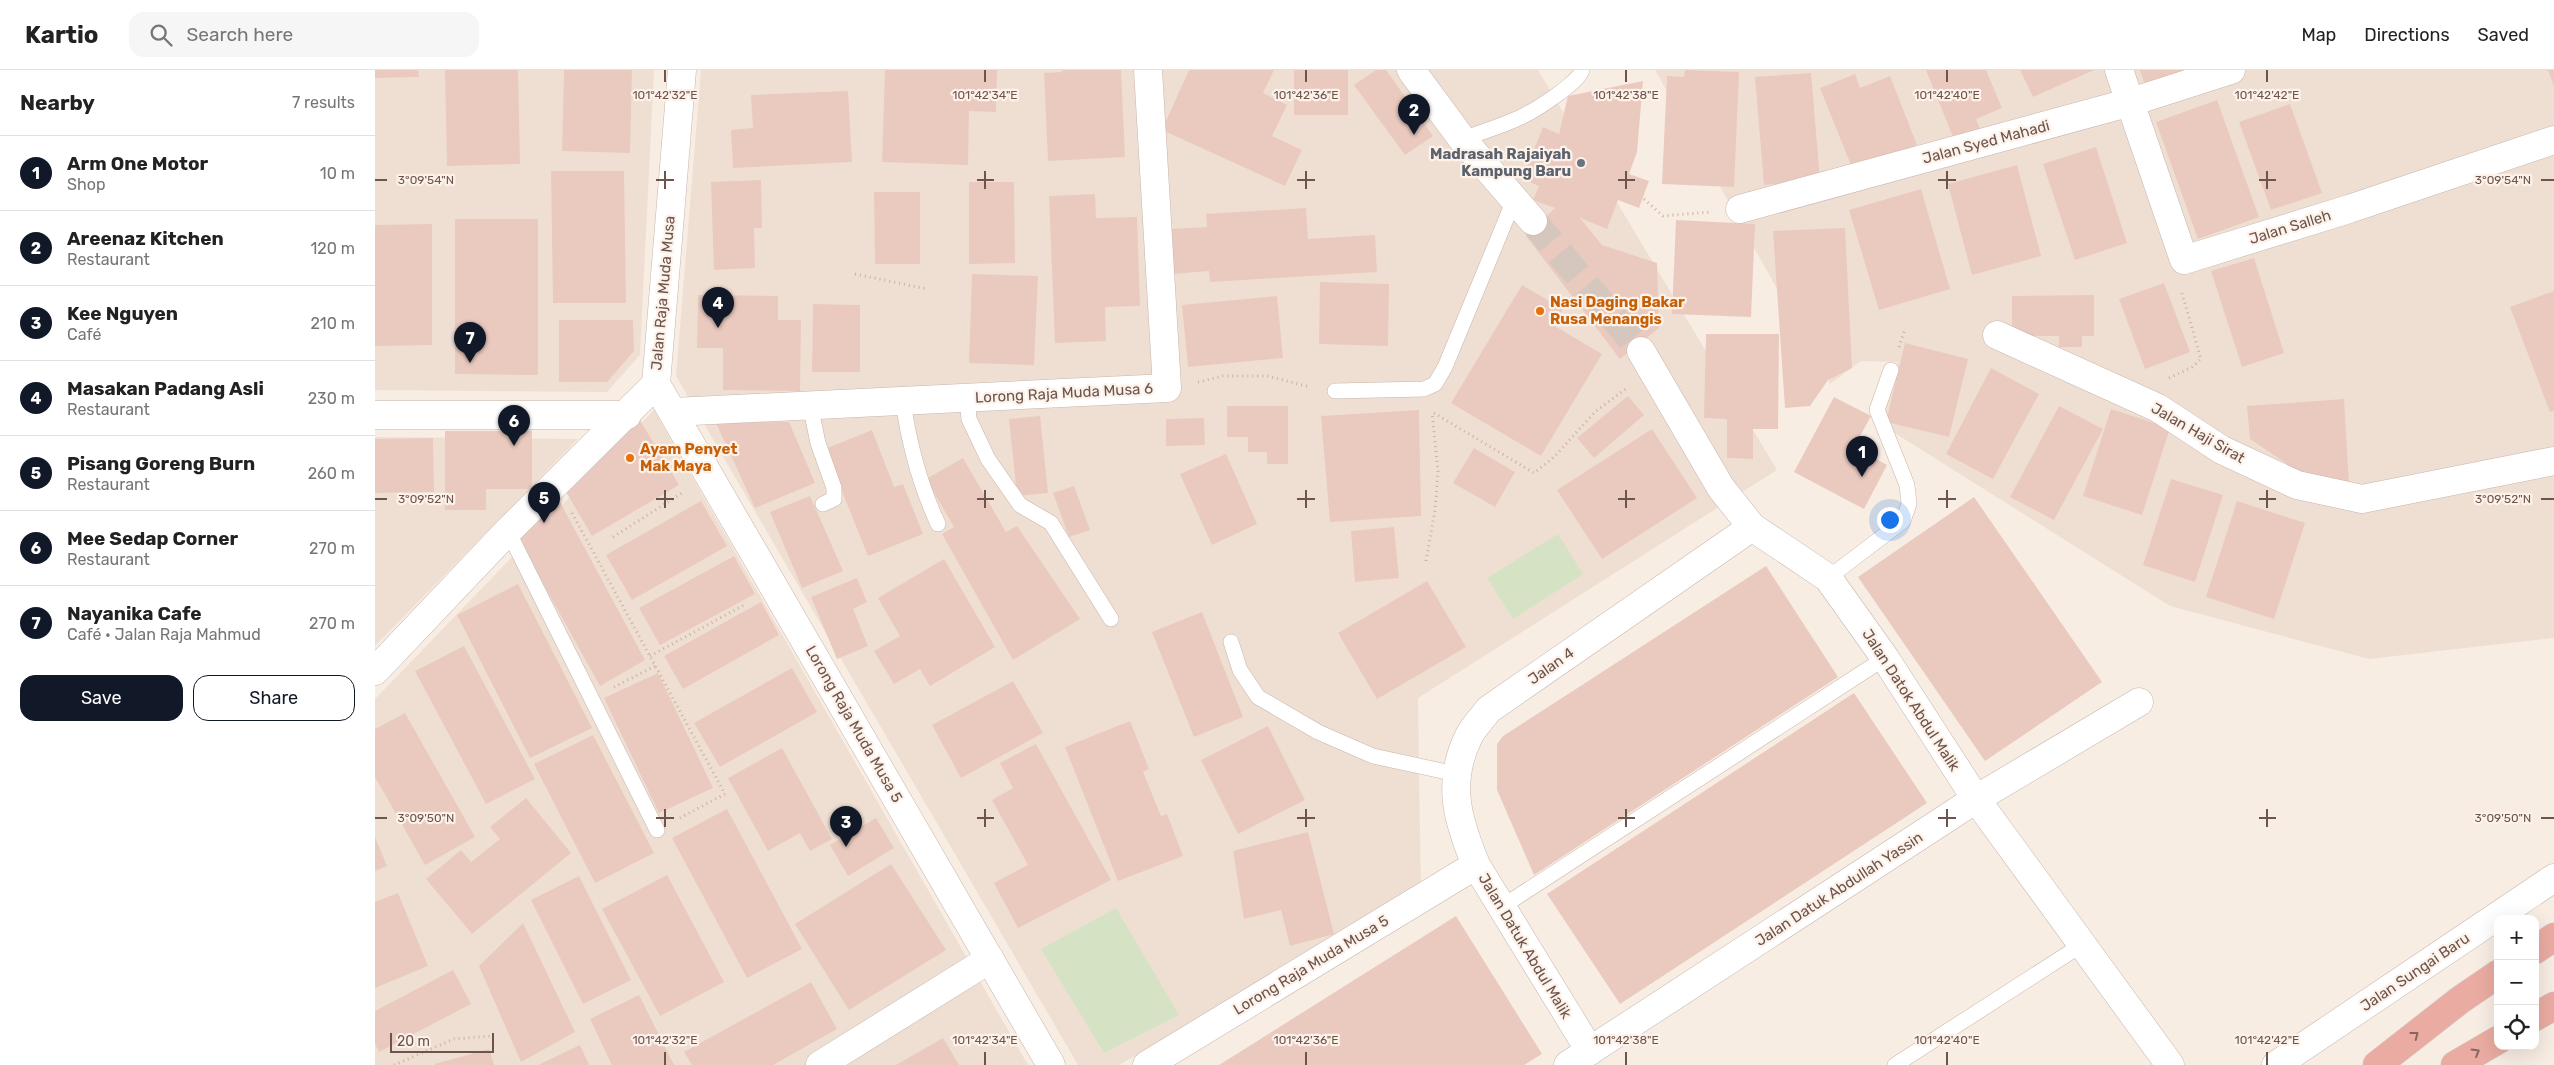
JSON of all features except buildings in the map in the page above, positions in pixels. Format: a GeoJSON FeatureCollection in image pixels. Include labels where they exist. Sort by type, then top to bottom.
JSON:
{"type":"FeatureCollection","features":[{"type":"Feature","properties":{"kind":"highway"},"geometry":{"type":"LineString","coordinates":[[2539,947],[2554,937]]}},
{"type":"Feature","properties":{"kind":"highway"},"geometry":{"type":"LineString","coordinates":[[2377,1065],[2460,1000],[2494,977]]}},
{"type":"Feature","properties":{"kind":"highway"},"geometry":{"type":"LineString","coordinates":[[2539,1015],[2554,1006]]}},
{"type":"Feature","properties":{"kind":"highway"},"geometry":{"type":"LineString","coordinates":[[2455,1065],[2494,1042]]}},
{"type":"Feature","properties":{"kind":"street","name":"Jalan Raja Muda Musa"},"geometry":{"type":"LineString","coordinates":[[375,671],[508,531],[627,415],[656,384],[682,70]]}},
{"type":"Feature","properties":{"kind":"street","name":"Lorong Raja Muda Musa 6"},"geometry":{"type":"LineString","coordinates":[[673,412],[1167,388],[1148,70]]}},
{"type":"Feature","properties":{"kind":"street"},"geometry":{"type":"LineString","coordinates":[[1411,70],[1462,139],[1533,221]]}},
{"type":"Feature","properties":{"kind":"street"},"geometry":{"type":"LineString","coordinates":[[2119,70],[2184,260]]}},
{"type":"Feature","properties":{"kind":"street","name":"Jalan Syed Mahadi"},"geometry":{"type":"LineString","coordinates":[[1740,209],[2131,102],[2231,70]]}},
{"type":"Feature","properties":{"kind":"street","name":"Jalan Salleh"},"geometry":{"type":"LineString","coordinates":[[2184,260],[2349,209],[2554,140]]}},
{"type":"Feature","properties":{"kind":"street","name":"Jalan Haji Sirat"},"geometry":{"type":"LineString","coordinates":[[1997,335],[2142,401],[2223,450],[2297,485],[2362,499],[2554,461]]}},
{"type":"Feature","properties":{"kind":"street","name":"Jalan Datok Abdul Malik"},"geometry":{"type":"LineString","coordinates":[[1647,361],[1721,488],[1752,527],[1828,578],[1885,658],[1976,799],[2170,1065]]}},
{"type":"Feature","properties":{"kind":"street","name":"Lorong Raja Muda Musa 5"},"geometry":{"type":"LineString","coordinates":[[656,384],[1051,1065]]}},
{"type":"Feature","properties":{"kind":"street"},"geometry":{"type":"LineString","coordinates":[[375,415],[627,415]]}},
{"type":"Feature","properties":{"kind":"street","name":"Jalan 4"},"geometry":{"type":"LineString","coordinates":[[1476,865],[1464,836],[1456,806],[1456,774],[1468,737],[1488,710],[1752,527]]}},
{"type":"Feature","properties":{"kind":"street","name":"Jalan Datuk Abdullah Yassin"},"geometry":{"type":"LineString","coordinates":[[1579,1058],[1976,799],[2139,702]]}},
{"type":"Feature","properties":{"kind":"street","name":"Lorong Raja Muda Musa 5"},"geometry":{"type":"LineString","coordinates":[[1147,1065],[1476,865]]}},
{"type":"Feature","properties":{"kind":"street","name":"Jalan Datuk Abdul Malik"},"geometry":{"type":"LineString","coordinates":[[1476,865],[1579,1058]]}},
{"type":"Feature","properties":{"kind":"street","name":"Jalan Sungai Baru"},"geometry":{"type":"LineString","coordinates":[[2276,1065],[2554,878]]}},
{"type":"Feature","properties":{"kind":"street"},"geometry":{"type":"LineString","coordinates":[[820,1065],[990,960]]}},
{"type":"Feature","properties":{"kind":"lane"},"geometry":{"type":"LineString","coordinates":[[1462,139],[1523,116],[1569,86],[1581,75],[1582,70]]}},
{"type":"Feature","properties":{"kind":"lane"},"geometry":{"type":"LineString","coordinates":[[1335,391],[1424,389],[1435,384],[1445,367],[1514,200]]}},
{"type":"Feature","properties":{"kind":"lane"},"geometry":{"type":"LineString","coordinates":[[1828,578],[1903,521],[1909,504],[1907,485],[1877,410],[1891,370]]}},
{"type":"Feature","properties":{"kind":"lane"},"geometry":{"type":"LineString","coordinates":[[967,398],[969,419],[988,459],[1020,506],[1051,523],[1111,619]]}},
{"type":"Feature","properties":{"kind":"lane"},"geometry":{"type":"LineString","coordinates":[[903,401],[907,431],[923,490],[938,524]]}},
{"type":"Feature","properties":{"kind":"lane"},"geometry":{"type":"LineString","coordinates":[[810,405],[818,443],[835,488],[834,499],[823,504]]}},
{"type":"Feature","properties":{"kind":"lane"},"geometry":{"type":"LineString","coordinates":[[508,531],[657,830]]}},
{"type":"Feature","properties":{"kind":"lane"},"geometry":{"type":"LineString","coordinates":[[1231,642],[1240,670],[1259,697],[1319,732],[1373,756],[1456,774]]}},
{"type":"Feature","properties":{"kind":"lane"},"geometry":{"type":"LineString","coordinates":[[1500,908],[1885,658]]}},
{"type":"Feature","properties":{"kind":"lane"},"geometry":{"type":"LineString","coordinates":[[1895,1065],[2083,944]]}},
{"type":"Feature","properties":{"kind":"path"},"geometry":{"type":"LineString","coordinates":[[1644,199],[1663,216],[1740,209]]}},
{"type":"Feature","properties":{"kind":"path"},"geometry":{"type":"LineString","coordinates":[[2142,401],[2163,382],[2192,367],[2201,358],[2177,281],[2184,260]]}},
{"type":"Feature","properties":{"kind":"path"},"geometry":{"type":"LineString","coordinates":[[855,274],[927,288]]}},
{"type":"Feature","properties":{"kind":"path"},"geometry":{"type":"LineString","coordinates":[[1426,561],[1439,471],[1431,411],[1534,473],[1554,457],[1595,412],[1647,361]]}},
{"type":"Feature","properties":{"kind":"path"},"geometry":{"type":"LineString","coordinates":[[1167,388],[1223,376],[1267,376],[1335,391]]}},
{"type":"Feature","properties":{"kind":"path"},"geometry":{"type":"LineString","coordinates":[[613,537],[710,475]]}},
{"type":"Feature","properties":{"kind":"path"},"geometry":{"type":"LineString","coordinates":[[556,484],[725,794],[657,830]]}},
{"type":"Feature","properties":{"kind":"path"},"geometry":{"type":"LineString","coordinates":[[650,656],[776,589]]}},
{"type":"Feature","properties":{"kind":"path"},"geometry":{"type":"LineString","coordinates":[[592,699],[655,666]]}},
{"type":"Feature","properties":{"kind":"path"},"geometry":{"type":"LineString","coordinates":[[394,1065],[454,1039],[491,1036]]}},
{"type":"Feature","properties":{"kind":"shaded area"},"geometry":{"type":"Polygon","coordinates":[[[375,70],[654,70],[640,355],[607,392],[375,390],[375,70]]]}},
{"type":"Feature","properties":{"kind":"shaded area"},"geometry":{"type":"Polygon","coordinates":[[[701,70],[1538,70],[1777,470],[1418,698],[1421,897],[1119,1065],[1078,1065],[676,376],[701,70]]]}},
{"type":"Feature","properties":{"kind":"shaded area"},"geometry":{"type":"Polygon","coordinates":[[[1655,70],[2554,70],[2554,638],[2369,659],[2170,606],[1874,420],[1898,362],[1861,361],[1830,384],[1655,70]]]}},
{"type":"Feature","properties":{"kind":"shaded area"},"geometry":{"type":"Polygon","coordinates":[[[654,410],[1028,1065],[375,1065],[375,699],[654,410]]]}},
{"type":"Feature","properties":{"kind":"shaded area"},"geometry":{"type":"Polygon","coordinates":[[[375,437],[578,439],[375,646],[375,437]]]}},
{"type":"Feature","properties":{"kind":"green space"},"geometry":{"type":"Polygon","coordinates":[[[1558,534],[1583,574],[1513,619],[1487,578],[1558,534]]]}},
{"type":"Feature","properties":{"kind":"green space"},"geometry":{"type":"Polygon","coordinates":[[[1116,908],[1179,1015],[1104,1053],[1041,949],[1116,908]]]}},
{"type":"Feature","properties":{"kind":"tunnel"},"geometry":{"type":"LineString","coordinates":[[1533,221],[1641,351]]}},
{"type":"Feature","properties":{"kind":"place","name":"Areenaz Kitchen"},"geometry":{"type":"Point","coordinates":[1414,135]}},
{"type":"Feature","properties":{"kind":"place","name":"Madrasah Rajaiyah Kampung Baru"},"geometry":{"type":"Point","coordinates":[1581,163]}},
{"type":"Feature","properties":{"kind":"place","name":"Nasi Daging Bakar Rusa Menangis"},"geometry":{"type":"Point","coordinates":[1540,311]}},
{"type":"Feature","properties":{"kind":"place","name":"Masakan Padang Asli"},"geometry":{"type":"Point","coordinates":[718,328]}},
{"type":"Feature","properties":{"kind":"place","name":"Nayanika Cafe"},"geometry":{"type":"Point","coordinates":[470,363]}},
{"type":"Feature","properties":{"kind":"place","name":"Mee Sedap Corner"},"geometry":{"type":"Point","coordinates":[514,446]}},
{"type":"Feature","properties":{"kind":"place","name":"Ayam Penyet Mak Maya"},"geometry":{"type":"Point","coordinates":[630,458]}},
{"type":"Feature","properties":{"kind":"place","name":"Arm One Motor"},"geometry":{"type":"Point","coordinates":[1862,477]}},
{"type":"Feature","properties":{"kind":"place","name":"Pisang Goreng Burn"},"geometry":{"type":"Point","coordinates":[544,523]}},
{"type":"Feature","properties":{"kind":"place","name":"Kee Nguyen"},"geometry":{"type":"Point","coordinates":[846,847]}}]}
